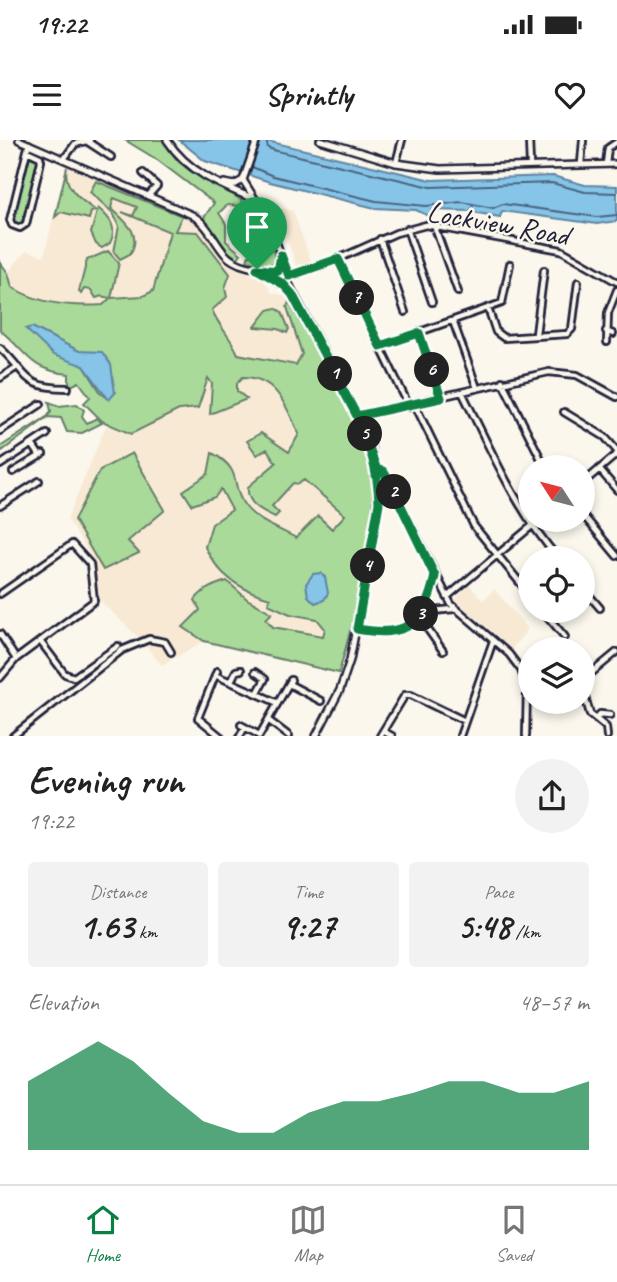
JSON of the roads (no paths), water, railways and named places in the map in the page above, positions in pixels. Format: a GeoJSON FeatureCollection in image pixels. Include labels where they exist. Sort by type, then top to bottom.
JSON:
{"type":"FeatureCollection","features":[{"type":"Feature","properties":{"kind":"street"},"geometry":{"type":"LineString","coordinates":[[19,140],[31,142],[197,218],[230,259],[257,269],[276,281],[287,278]]}},
{"type":"Feature","properties":{"kind":"street"},"geometry":{"type":"LineString","coordinates":[[167,140],[186,162],[211,179],[252,198]]}},
{"type":"Feature","properties":{"kind":"street"},"geometry":{"type":"LineString","coordinates":[[211,179],[234,184],[244,178],[257,140]]}},
{"type":"Feature","properties":{"kind":"street"},"geometry":{"type":"LineString","coordinates":[[320,140],[396,163],[440,169],[617,164]]}},
{"type":"Feature","properties":{"kind":"street"},"geometry":{"type":"LineString","coordinates":[[396,163],[402,140]]}},
{"type":"Feature","properties":{"kind":"street"},"geometry":{"type":"LineString","coordinates":[[529,140],[530,165]]}},
{"type":"Feature","properties":{"kind":"street"},"geometry":{"type":"LineString","coordinates":[[581,164],[583,140]]}},
{"type":"Feature","properties":{"kind":"street"},"geometry":{"type":"LineString","coordinates":[[64,159],[75,144],[89,141],[111,157]]}},
{"type":"Feature","properties":{"kind":"street"},"geometry":{"type":"LineString","coordinates":[[27,151],[41,160],[26,224],[20,228],[12,225],[10,220],[27,151],[31,142]]}},
{"type":"Feature","properties":{"kind":"street"},"geometry":{"type":"LineString","coordinates":[[606,164],[608,148],[617,142]]}},
{"type":"Feature","properties":{"kind":"street"},"geometry":{"type":"LineString","coordinates":[[143,173],[157,186],[148,196]]}},
{"type":"Feature","properties":{"kind":"street"},"geometry":{"type":"LineString","coordinates":[[244,178],[252,198],[269,222],[292,294],[357,416],[377,470],[378,510],[357,629],[345,677],[316,736]]}},
{"type":"Feature","properties":{"kind":"street","name":"Lockview Road"},"geometry":{"type":"LineString","coordinates":[[287,278],[338,259],[380,239],[422,225],[561,250],[617,282]]}},
{"type":"Feature","properties":{"kind":"street"},"geometry":{"type":"LineString","coordinates":[[435,227],[457,292]]}},
{"type":"Feature","properties":{"kind":"street"},"geometry":{"type":"LineString","coordinates":[[407,229],[432,302]]}},
{"type":"Feature","properties":{"kind":"street"},"geometry":{"type":"LineString","coordinates":[[380,239],[405,312]]}},
{"type":"Feature","properties":{"kind":"street"},"geometry":{"type":"LineString","coordinates":[[276,281],[281,255]]}},
{"type":"Feature","properties":{"kind":"street"},"geometry":{"type":"LineString","coordinates":[[338,259],[474,526],[518,580]]}},
{"type":"Feature","properties":{"kind":"street"},"geometry":{"type":"LineString","coordinates":[[380,346],[504,300],[510,264]]}},
{"type":"Feature","properties":{"kind":"street"},"geometry":{"type":"LineString","coordinates":[[257,269],[279,271],[287,278]]}},
{"type":"Feature","properties":{"kind":"street"},"geometry":{"type":"LineString","coordinates":[[536,334],[544,270]]}},
{"type":"Feature","properties":{"kind":"street"},"geometry":{"type":"LineString","coordinates":[[488,308],[502,337],[571,332],[578,282]]}},
{"type":"Feature","properties":{"kind":"street"},"geometry":{"type":"LineString","coordinates":[[607,342],[609,308],[617,290]]}},
{"type":"Feature","properties":{"kind":"street"},"geometry":{"type":"LineString","coordinates":[[453,321],[477,388]]}},
{"type":"Feature","properties":{"kind":"street"},"geometry":{"type":"LineString","coordinates":[[606,331],[613,334]]}},
{"type":"Feature","properties":{"kind":"street"},"geometry":{"type":"LineString","coordinates":[[419,333],[441,398]]}},
{"type":"Feature","properties":{"kind":"street"},"geometry":{"type":"LineString","coordinates":[[0,348],[26,378],[40,387],[68,388]]}},
{"type":"Feature","properties":{"kind":"street"},"geometry":{"type":"LineString","coordinates":[[0,378],[17,368]]}},
{"type":"Feature","properties":{"kind":"street"},"geometry":{"type":"LineString","coordinates":[[357,416],[549,372],[584,377],[617,397]]}},
{"type":"Feature","properties":{"kind":"street"},"geometry":{"type":"LineString","coordinates":[[502,382],[539,455]]}},
{"type":"Feature","properties":{"kind":"street"},"geometry":{"type":"LineString","coordinates":[[462,392],[518,502]]}},
{"type":"Feature","properties":{"kind":"street"},"geometry":{"type":"LineString","coordinates":[[0,430],[41,404]]}},
{"type":"Feature","properties":{"kind":"street"},"geometry":{"type":"LineString","coordinates":[[564,412],[605,437],[617,453],[595,472]]}},
{"type":"Feature","properties":{"kind":"street"},"geometry":{"type":"LineString","coordinates":[[0,465],[47,434]]}},
{"type":"Feature","properties":{"kind":"street"},"geometry":{"type":"LineString","coordinates":[[13,472],[42,455],[32,444]]}},
{"type":"Feature","properties":{"kind":"street"},"geometry":{"type":"LineString","coordinates":[[599,469],[617,490]]}},
{"type":"Feature","properties":{"kind":"street"},"geometry":{"type":"LineString","coordinates":[[377,470],[383,471],[388,479],[435,576],[455,609],[513,659],[524,676],[527,688],[526,736]]}},
{"type":"Feature","properties":{"kind":"street"},"geometry":{"type":"LineString","coordinates":[[0,506],[39,481]]}},
{"type":"Feature","properties":{"kind":"street"},"geometry":{"type":"LineString","coordinates":[[595,529],[617,556]]}},
{"type":"Feature","properties":{"kind":"street"},"geometry":{"type":"LineString","coordinates":[[447,597],[525,532]]}},
{"type":"Feature","properties":{"kind":"street"},"geometry":{"type":"LineString","coordinates":[[535,532],[548,546]]}},
{"type":"Feature","properties":{"kind":"street"},"geometry":{"type":"LineString","coordinates":[[0,594],[69,545],[76,546],[90,564],[94,601],[16,659],[0,678]]}},
{"type":"Feature","properties":{"kind":"street"},"geometry":{"type":"LineString","coordinates":[[357,629],[393,633],[408,628],[421,614],[435,576]]}},
{"type":"Feature","properties":{"kind":"street"},"geometry":{"type":"LineString","coordinates":[[595,602],[600,608]]}},
{"type":"Feature","properties":{"kind":"street"},"geometry":{"type":"LineString","coordinates":[[421,614],[432,610],[455,609]]}},
{"type":"Feature","properties":{"kind":"street"},"geometry":{"type":"LineString","coordinates":[[421,614],[443,651]]}},
{"type":"Feature","properties":{"kind":"street"},"geometry":{"type":"LineString","coordinates":[[553,623],[565,637]]}},
{"type":"Feature","properties":{"kind":"street"},"geometry":{"type":"LineString","coordinates":[[0,634],[16,659]]}},
{"type":"Feature","properties":{"kind":"street"},"geometry":{"type":"LineString","coordinates":[[13,736],[131,645],[155,639],[165,642],[171,652]]}},
{"type":"Feature","properties":{"kind":"street"},"geometry":{"type":"LineString","coordinates":[[40,641],[71,677],[80,675],[118,646]]}},
{"type":"Feature","properties":{"kind":"street"},"geometry":{"type":"LineString","coordinates":[[460,736],[493,641]]}},
{"type":"Feature","properties":{"kind":"street"},"geometry":{"type":"LineString","coordinates":[[595,670],[617,652]]}},
{"type":"Feature","properties":{"kind":"street"},"geometry":{"type":"LineString","coordinates":[[230,681],[241,670]]}},
{"type":"Feature","properties":{"kind":"street"},"geometry":{"type":"LineString","coordinates":[[255,672],[265,679],[258,692]]}},
{"type":"Feature","properties":{"kind":"street"},"geometry":{"type":"LineString","coordinates":[[220,736],[198,718],[216,673],[278,703]]}},
{"type":"Feature","properties":{"kind":"street"},"geometry":{"type":"LineString","coordinates":[[240,736],[243,726],[259,736],[290,682],[321,701]]}},
{"type":"Feature","properties":{"kind":"street"},"geometry":{"type":"LineString","coordinates":[[392,736],[382,734],[404,695],[411,695],[465,721]]}},
{"type":"Feature","properties":{"kind":"street"},"geometry":{"type":"LineString","coordinates":[[590,714],[606,727],[607,736]]}},
{"type":"Feature","properties":{"kind":"street"},"geometry":{"type":"LineString","coordinates":[[596,719],[600,714],[610,715]]}},
{"type":"Feature","properties":{"kind":"street"},"geometry":{"type":"LineString","coordinates":[[268,720],[289,736]]}},
{"type":"Feature","properties":{"kind":"water"},"geometry":{"type":"Polygon","coordinates":[[[179,140],[263,140],[431,180],[553,176],[585,185],[617,186],[617,221],[597,224],[502,211],[500,217],[472,212],[473,206],[470,211],[432,210],[431,217],[416,210],[375,208],[270,182],[205,161],[179,140]]]}},
{"type":"Feature","properties":{"kind":"water"},"geometry":{"type":"Polygon","coordinates":[[[32,327],[79,351],[102,352],[111,365],[115,393],[109,400],[84,366],[53,355],[26,329],[32,327]]]}},
{"type":"Feature","properties":{"kind":"water"},"geometry":{"type":"Polygon","coordinates":[[[321,573],[325,577],[328,593],[324,600],[315,603],[308,596],[306,584],[313,574],[321,573]]]}}]}
